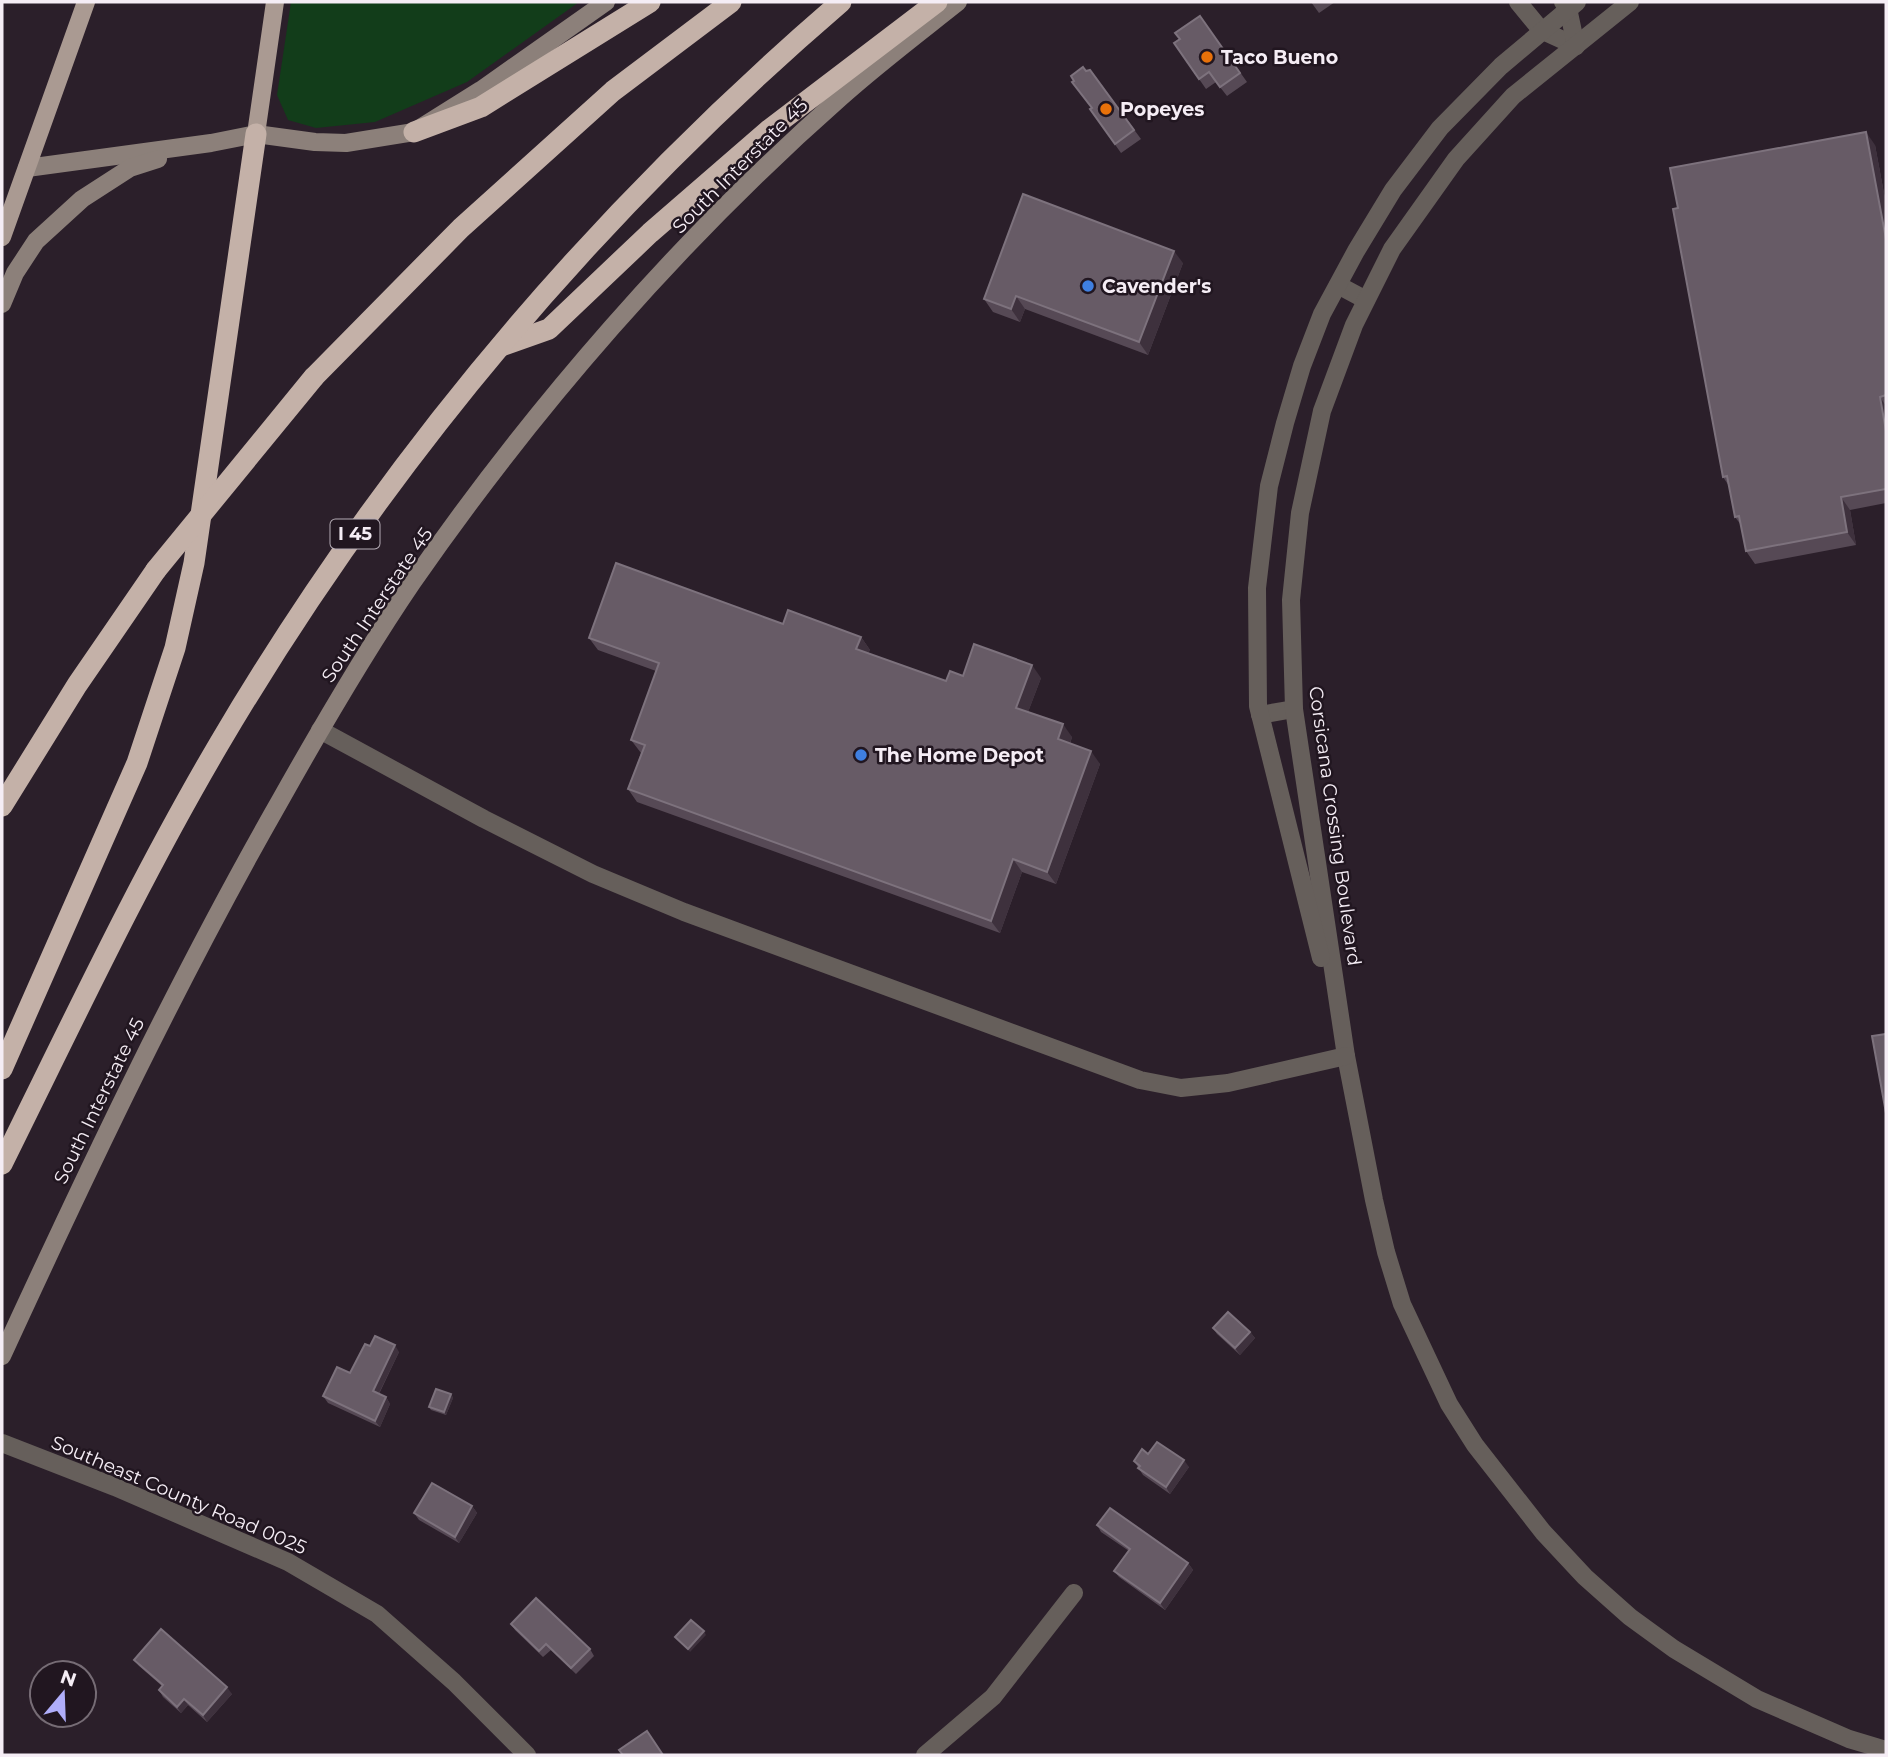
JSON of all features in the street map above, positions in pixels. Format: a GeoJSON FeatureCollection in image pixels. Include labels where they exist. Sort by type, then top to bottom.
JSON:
{"type":"FeatureCollection","features":[{"type":"Feature","properties":{"kind":"highway"},"geometry":{"type":"LineString","coordinates":[[414,132],[481,107],[650,2]]}},
{"type":"Feature","properties":{"kind":"highway"},"geometry":{"type":"LineString","coordinates":[[2,806],[77,685],[156,570],[314,377],[461,228],[613,91],[731,2]]}},
{"type":"Feature","properties":{"kind":"highway","name":"I 45"},"geometry":{"type":"LineString","coordinates":[[2,1164],[177,818],[256,683],[372,509],[499,347],[595,236],[748,85],[841,2]]}},
{"type":"Feature","properties":{"kind":"highway"},"geometry":{"type":"LineString","coordinates":[[499,347],[549,329],[650,233],[770,129],[937,2]]}},
{"type":"Feature","properties":{"kind":"highway"},"geometry":{"type":"LineString","coordinates":[[2,1069],[138,764],[175,648],[194,563],[256,134]]}},
{"type":"Feature","properties":{"kind":"main road"},"geometry":{"type":"LineString","coordinates":[[2,237],[86,2]]}},
{"type":"Feature","properties":{"kind":"main road"},"geometry":{"type":"LineString","coordinates":[[256,134],[275,2]]}},
{"type":"Feature","properties":{"kind":"main road"},"geometry":{"type":"LineString","coordinates":[[27,169],[256,134],[346,143],[414,132],[481,90],[606,2]]}},
{"type":"Feature","properties":{"kind":"main road","name":"South Interstate 45"},"geometry":{"type":"LineString","coordinates":[[2,1356],[97,1148],[235,880],[320,730],[411,584],[530,424],[632,307],[725,207],[831,106],[958,2]]}},
{"type":"Feature","properties":{"kind":"main road"},"geometry":{"type":"LineString","coordinates":[[2,304],[15,273],[36,241],[90,193],[130,168],[211,143]]}},
{"type":"Feature","properties":{"kind":"street"},"geometry":{"type":"LineString","coordinates":[[1518,2],[1541,30],[1576,46]]}},
{"type":"Feature","properties":{"kind":"street","name":"Corsicana Crossing Boulevard"},"geometry":{"type":"LineString","coordinates":[[1630,2],[1513,96],[1456,159],[1392,249],[1354,325],[1322,411],[1300,513],[1291,600],[1294,709],[1346,1056],[1374,1200],[1402,1304],[1449,1404],[1475,1445],[1542,1532],[1585,1577],[1630,1617],[1674,1649],[1757,1699],[1849,1739],[1886,1750]]}},
{"type":"Feature","properties":{"kind":"street"},"geometry":{"type":"LineString","coordinates":[[1569,4],[1576,46]]}},
{"type":"Feature","properties":{"kind":"street","name":"Corsicana Crossing Boulevard"},"geometry":{"type":"LineString","coordinates":[[1346,1056],[1260,715],[1257,588],[1269,486],[1302,366],[1322,314],[1356,251],[1394,190],[1440,128],[1501,66],[1569,4]]}},
{"type":"Feature","properties":{"kind":"street"},"geometry":{"type":"LineString","coordinates":[[1338,285],[1366,300]]}},
{"type":"Feature","properties":{"kind":"street"},"geometry":{"type":"LineString","coordinates":[[1260,715],[1294,709]]}},
{"type":"Feature","properties":{"kind":"street"},"geometry":{"type":"LineString","coordinates":[[320,730],[484,819],[593,874],[684,912],[1140,1080],[1181,1088],[1228,1083],[1346,1056]]}},
{"type":"Feature","properties":{"kind":"street","name":"Southeast County Road 0025"},"geometry":{"type":"LineString","coordinates":[[2,1443],[115,1487],[288,1562],[377,1614],[454,1682],[527,1755]]}},
{"type":"Feature","properties":{"kind":"street"},"geometry":{"type":"LineString","coordinates":[[925,1755],[993,1698],[1074,1593]]}},
{"type":"Feature","properties":{"kind":"green space"},"geometry":{"type":"Polygon","coordinates":[[[291,2],[579,2],[467,82],[375,122],[316,128],[288,120],[277,95],[291,2]]]}},
{"type":"Feature","properties":{"kind":"building"},"geometry":{"type":"Polygon","coordinates":[[[1200,16],[1240,73],[1220,87],[1209,72],[1199,79],[1174,43],[1180,39],[1175,33],[1200,16]]]}},
{"type":"Feature","properties":{"kind":"building"},"geometry":{"type":"Polygon","coordinates":[[[1083,67],[1086,71],[1090,70],[1134,130],[1115,144],[1072,82],[1074,81],[1071,76],[1083,67]]]}},
{"type":"Feature","properties":{"kind":"building"},"geometry":{"type":"Polygon","coordinates":[[[1866,132],[1886,239],[1886,395],[1880,397],[1886,431],[1886,489],[1841,497],[1847,532],[1746,551],[1739,516],[1735,517],[1727,476],[1723,477],[1673,209],[1678,208],[1670,168],[1866,132]]]}},
{"type":"Feature","properties":{"kind":"building","name":"Cavender's"},"geometry":{"type":"Polygon","coordinates":[[[1023,194],[1174,251],[1139,342],[1016,296],[1011,309],[984,299],[1023,194]]]}},
{"type":"Feature","properties":{"kind":"building","name":"The Home Depot"},"geometry":{"type":"Polygon","coordinates":[[[616,563],[783,624],[788,610],[861,637],[856,649],[946,681],[950,671],[963,676],[974,644],[1032,665],[1016,708],[1063,724],[1058,739],[1091,751],[1047,872],[1013,859],[991,921],[628,789],[645,745],[631,740],[659,663],[589,638],[616,563]]]}},
{"type":"Feature","properties":{"kind":"building"},"geometry":{"type":"Polygon","coordinates":[[[1886,1034],[1886,1113],[1872,1036],[1886,1034]]]}},
{"type":"Feature","properties":{"kind":"building"},"geometry":{"type":"Polygon","coordinates":[[[1228,1312],[1250,1332],[1235,1348],[1213,1328],[1228,1312]]]}},
{"type":"Feature","properties":{"kind":"building"},"geometry":{"type":"Polygon","coordinates":[[[375,1336],[395,1345],[373,1391],[386,1397],[375,1421],[323,1396],[337,1367],[350,1373],[365,1344],[370,1346],[375,1336]]]}},
{"type":"Feature","properties":{"kind":"building"},"geometry":{"type":"Polygon","coordinates":[[[436,1389],[451,1394],[444,1412],[429,1407],[436,1389]]]}},
{"type":"Feature","properties":{"kind":"building"},"geometry":{"type":"Polygon","coordinates":[[[1157,1442],[1184,1460],[1166,1487],[1138,1468],[1140,1466],[1134,1461],[1142,1449],[1148,1454],[1157,1442]]]}},
{"type":"Feature","properties":{"kind":"building"},"geometry":{"type":"Polygon","coordinates":[[[432,1483],[472,1506],[455,1537],[414,1513],[432,1483]]]}},
{"type":"Feature","properties":{"kind":"building"},"geometry":{"type":"Polygon","coordinates":[[[1110,1508],[1188,1563],[1160,1603],[1114,1571],[1130,1549],[1097,1525],[1110,1508]]]}},
{"type":"Feature","properties":{"kind":"building"},"geometry":{"type":"Polygon","coordinates":[[[536,1598],[590,1649],[571,1668],[546,1644],[539,1651],[511,1624],[536,1598]]]}},
{"type":"Feature","properties":{"kind":"building"},"geometry":{"type":"Polygon","coordinates":[[[691,1620],[704,1631],[688,1649],[675,1637],[691,1620]]]}},
{"type":"Feature","properties":{"kind":"building"},"geometry":{"type":"Polygon","coordinates":[[[161,1629],[227,1687],[203,1715],[184,1699],[177,1707],[159,1690],[163,1685],[134,1660],[161,1629]]]}},
{"type":"Feature","properties":{"kind":"building"},"geometry":{"type":"Polygon","coordinates":[[[647,1731],[663,1755],[623,1755],[619,1750],[647,1731]]]}},
{"type":"Feature","properties":{"kind":"place","name":"Taco Bueno"},"geometry":{"type":"Point","coordinates":[1207,57]}},
{"type":"Feature","properties":{"kind":"place","name":"Popeyes"},"geometry":{"type":"Point","coordinates":[1106,109]}},
{"type":"Feature","properties":{"kind":"place","name":"Cavender's"},"geometry":{"type":"Point","coordinates":[1088,286]}},
{"type":"Feature","properties":{"kind":"place","name":"The Home Depot"},"geometry":{"type":"Point","coordinates":[861,755]}}]}
